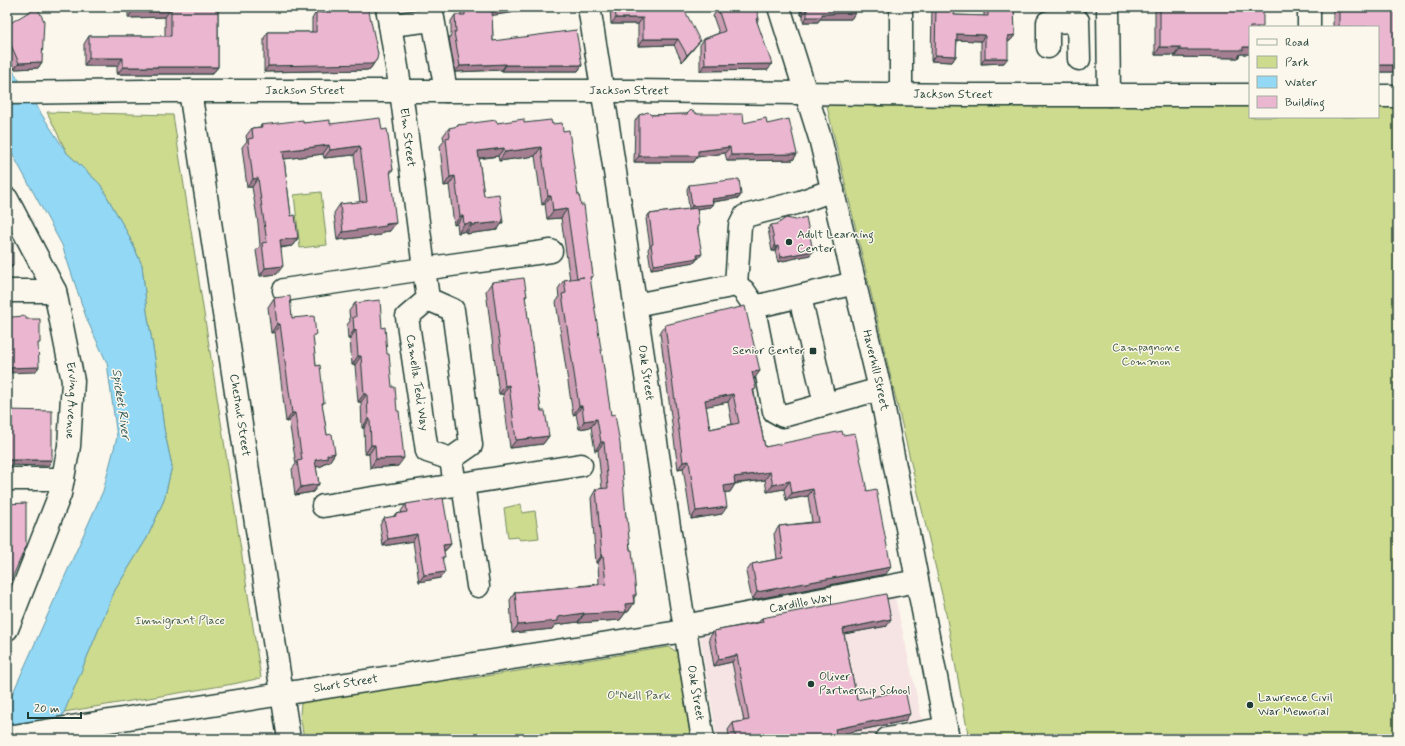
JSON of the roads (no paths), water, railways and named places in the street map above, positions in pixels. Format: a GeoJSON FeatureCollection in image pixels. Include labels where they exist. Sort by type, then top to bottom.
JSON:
{"type":"FeatureCollection","features":[{"type":"Feature","properties":{"kind":"street","name":"Oak Street"},"geometry":{"type":"LineString","coordinates":[[589,7],[636,305],[684,629],[703,739]]}},
{"type":"Feature","properties":{"kind":"street","name":"Haverhill Street"},"geometry":{"type":"LineString","coordinates":[[779,7],[820,138],[880,389],[947,733]]}},
{"type":"Feature","properties":{"kind":"street"},"geometry":{"type":"LineString","coordinates":[[901,7],[901,94]]}},
{"type":"Feature","properties":{"kind":"street"},"geometry":{"type":"LineString","coordinates":[[1309,7],[1309,26]]}},
{"type":"Feature","properties":{"kind":"street"},"geometry":{"type":"LineString","coordinates":[[389,16],[432,13],[446,91]]}},
{"type":"Feature","properties":{"kind":"street"},"geometry":{"type":"LineString","coordinates":[[1078,14],[1079,59]]}},
{"type":"Feature","properties":{"kind":"street"},"geometry":{"type":"LineString","coordinates":[[1048,47],[1048,15],[1108,14],[1109,95]]}},
{"type":"Feature","properties":{"kind":"street","name":"Elm Street"},"geometry":{"type":"LineString","coordinates":[[389,16],[401,91],[424,269]]}},
{"type":"Feature","properties":{"kind":"street","name":"Jackson Street"},"geometry":{"type":"LineString","coordinates":[[7,93],[190,91],[603,91],[1249,95]]}},
{"type":"Feature","properties":{"kind":"street","name":"Chestnut Street"},"geometry":{"type":"LineString","coordinates":[[190,91],[289,739]]}},
{"type":"Feature","properties":{"kind":"street"},"geometry":{"type":"LineString","coordinates":[[1379,96],[1398,96]]}},
{"type":"Feature","properties":{"kind":"street"},"geometry":{"type":"LineString","coordinates":[[736,285],[740,226],[745,216],[800,202],[833,190]]}},
{"type":"Feature","properties":{"kind":"street","name":"Erving Avenue"},"geometry":{"type":"LineString","coordinates":[[7,199],[55,291],[73,381],[69,446],[60,494],[7,629]]}},
{"type":"Feature","properties":{"kind":"street"},"geometry":{"type":"LineString","coordinates":[[284,290],[551,251]]}},
{"type":"Feature","properties":{"kind":"street"},"geometry":{"type":"LineString","coordinates":[[424,269],[428,299],[453,310],[471,445],[451,460],[459,485],[478,586]]}},
{"type":"Feature","properties":{"kind":"street"},"geometry":{"type":"LineString","coordinates":[[754,307],[855,283]]}},
{"type":"Feature","properties":{"kind":"street"},"geometry":{"type":"LineString","coordinates":[[636,305],[736,285],[744,291],[754,307],[774,411],[783,416],[880,389]]}},
{"type":"Feature","properties":{"kind":"street"},"geometry":{"type":"LineString","coordinates":[[7,291],[55,291]]}},
{"type":"Feature","properties":{"kind":"street"},"geometry":{"type":"LineString","coordinates":[[800,297],[825,404]]}},
{"type":"Feature","properties":{"kind":"street","name":"Camella Teoli Way"},"geometry":{"type":"LineString","coordinates":[[428,299],[407,317],[427,451],[451,460]]}},
{"type":"Feature","properties":{"kind":"street"},"geometry":{"type":"LineString","coordinates":[[323,506],[581,465]]}},
{"type":"Feature","properties":{"kind":"street"},"geometry":{"type":"LineString","coordinates":[[7,479],[63,479]]}},
{"type":"Feature","properties":{"kind":"street","name":"Cardillo Way"},"geometry":{"type":"LineString","coordinates":[[684,629],[917,580]]}},
{"type":"Feature","properties":{"kind":"street","name":"Short Street"},"geometry":{"type":"LineString","coordinates":[[7,737],[64,728],[89,731],[282,694],[684,629]]}},
{"type":"Feature","properties":{"kind":"street"},"geometry":{"type":"LineString","coordinates":[[887,739],[947,733]]}},
{"type":"Feature","properties":{"kind":"water","name":"Spicket River"},"geometry":{"type":"Polygon","coordinates":[[[7,62],[67,153],[100,184],[128,234],[142,265],[147,312],[164,429],[172,466],[164,500],[147,538],[115,590],[53,739],[7,739],[7,706],[103,491],[117,437],[107,363],[87,320],[62,245],[7,144],[7,62]]]}},
{"type":"Feature","properties":{"kind":"place","name":"Adult Learning Center"},"geometry":{"type":"Point","coordinates":[789,242]}},
{"type":"Feature","properties":{"kind":"place","name":"Senior Center"},"geometry":{"type":"Point","coordinates":[813,351]}},
{"type":"Feature","properties":{"kind":"place","name":"Oliver Partnership School"},"geometry":{"type":"Point","coordinates":[811,684]}},
{"type":"Feature","properties":{"kind":"place","name":"Lawrence Civil War Memorial"},"geometry":{"type":"Point","coordinates":[1250,705]}},
{"type":"Feature","properties":{"kind":"park label","name":"Campagnone Common"},"geometry":{"type":"Point","coordinates":[1146,355]}},
{"type":"Feature","properties":{"kind":"park label","name":"Immigrant Place"},"geometry":{"type":"Point","coordinates":[180,621]}},
{"type":"Feature","properties":{"kind":"park label","name":"O\"Neill Park"},"geometry":{"type":"Point","coordinates":[639,696]}}]}
